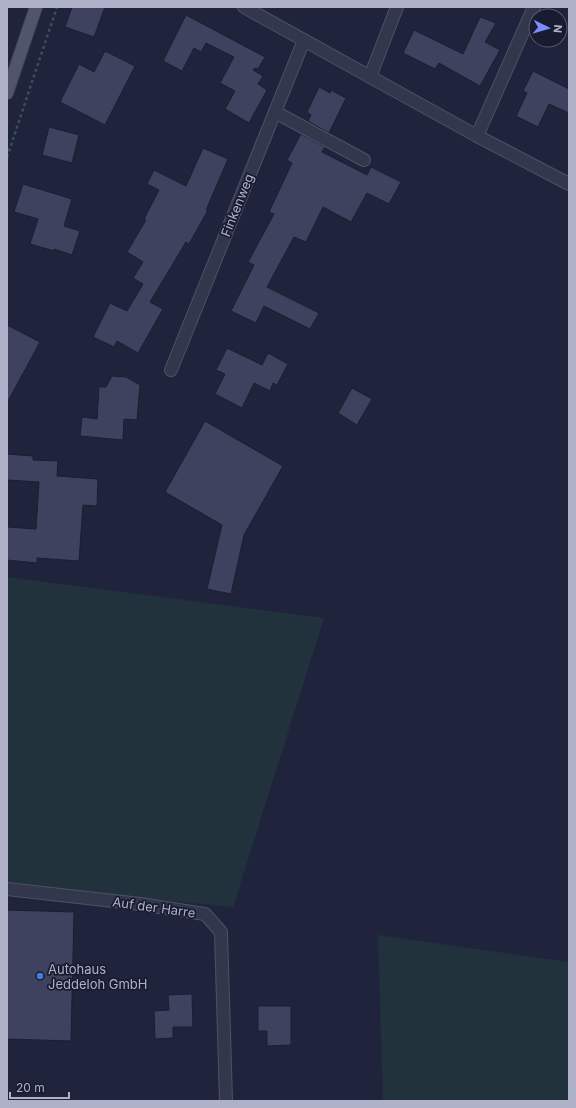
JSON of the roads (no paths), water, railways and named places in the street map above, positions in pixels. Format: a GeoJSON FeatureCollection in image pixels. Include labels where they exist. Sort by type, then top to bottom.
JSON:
{"type":"FeatureCollection","features":[{"type":"Feature","properties":{"kind":"main road"},"geometry":{"type":"LineString","coordinates":[[7,93],[36,7]]}},
{"type":"Feature","properties":{"kind":"street"},"geometry":{"type":"LineString","coordinates":[[244,7],[477,136],[569,184]]}},
{"type":"Feature","properties":{"kind":"street"},"geometry":{"type":"LineString","coordinates":[[370,77],[397,7]]}},
{"type":"Feature","properties":{"kind":"street"},"geometry":{"type":"LineString","coordinates":[[477,136],[534,7]]}},
{"type":"Feature","properties":{"kind":"street","name":"Finkenweg"},"geometry":{"type":"LineString","coordinates":[[171,370],[304,40]]}},
{"type":"Feature","properties":{"kind":"street"},"geometry":{"type":"LineString","coordinates":[[275,112],[364,160]]}},
{"type":"Feature","properties":{"kind":"street","name":"Auf der Harre"},"geometry":{"type":"LineString","coordinates":[[7,889],[140,904],[205,914],[221,932],[226,1101]]}},
{"type":"Feature","properties":{"kind":"place","name":"Autohaus Jeddeloh GmbH"},"geometry":{"type":"Point","coordinates":[40,976]}}]}
